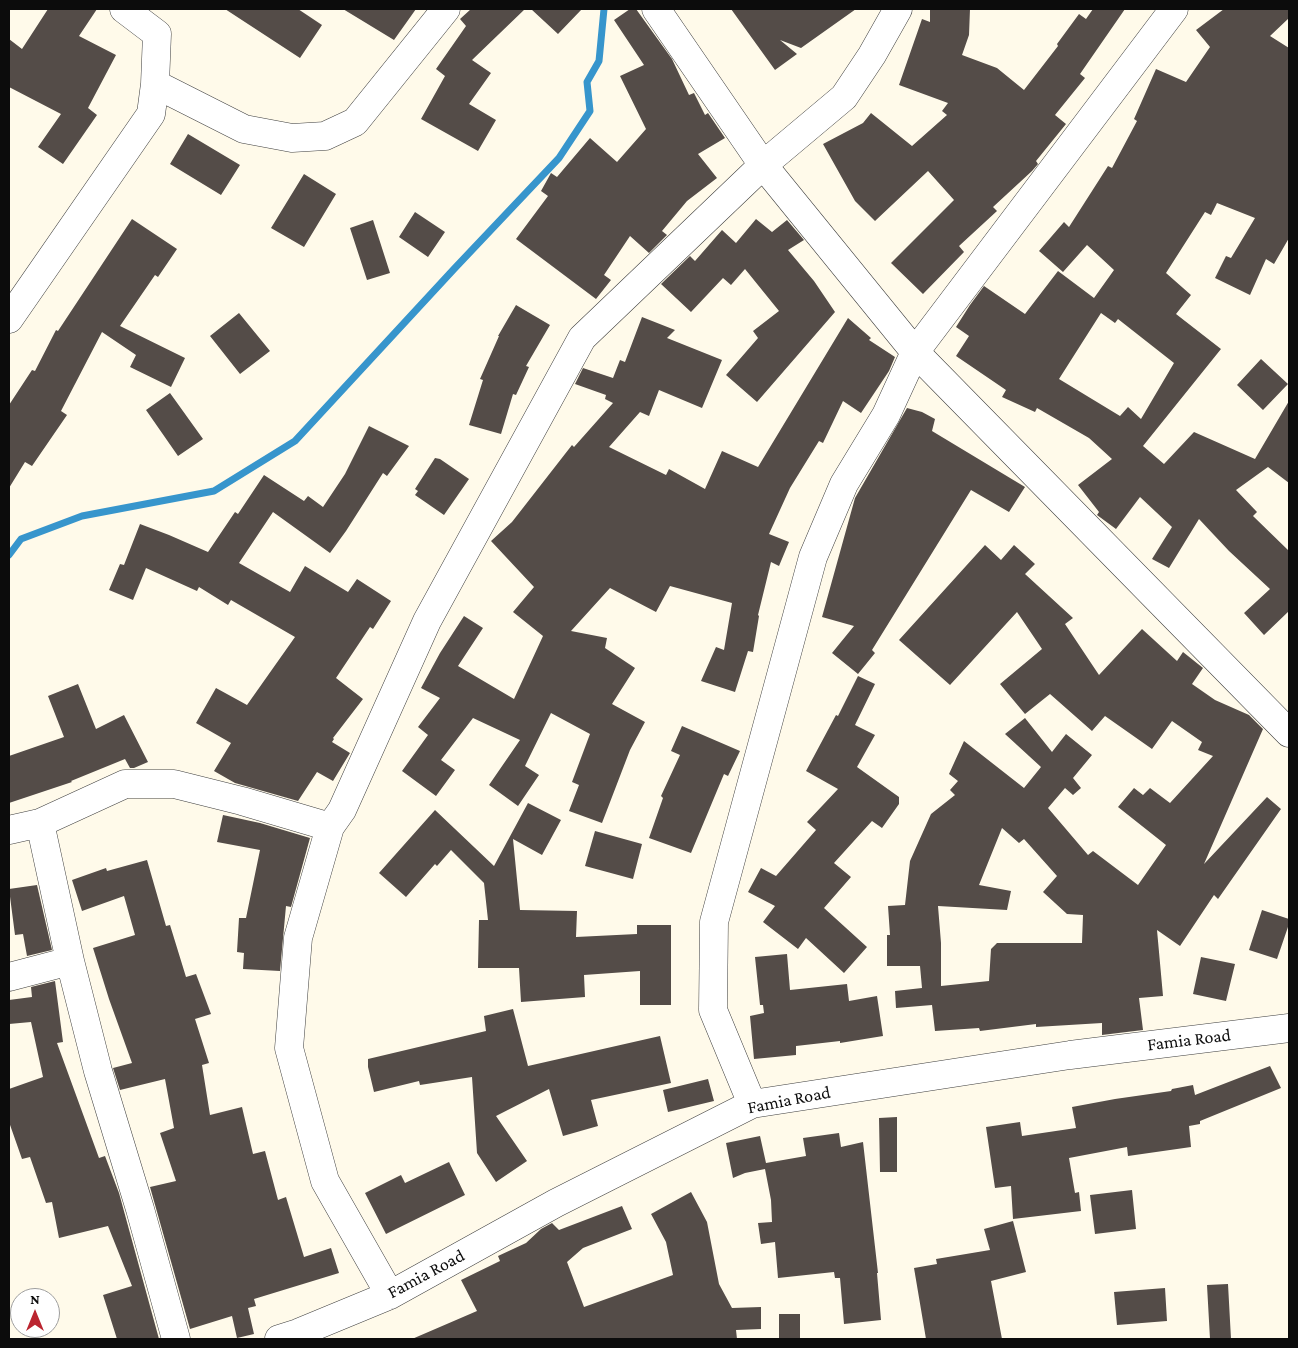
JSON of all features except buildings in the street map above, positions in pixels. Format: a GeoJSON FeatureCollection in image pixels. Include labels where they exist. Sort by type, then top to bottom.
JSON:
{"type":"FeatureCollection","features":[{"type":"Feature","properties":{"kind":"street"},"geometry":{"type":"LineString","coordinates":[[9,319],[151,114],[155,84],[156,34],[124,9]]}},
{"type":"Feature","properties":{"kind":"street"},"geometry":{"type":"LineString","coordinates":[[155,84],[244,129],[292,138],[325,136],[355,122],[446,9]]}},
{"type":"Feature","properties":{"kind":"street"},"geometry":{"type":"LineString","coordinates":[[656,9],[763,165],[916,352],[1289,733]]}},
{"type":"Feature","properties":{"kind":"street"},"geometry":{"type":"LineString","coordinates":[[390,1295],[325,1181],[289,1048],[298,938],[330,827],[342,810],[427,621],[582,338],[763,165],[844,96],[872,55],[898,9]]}},
{"type":"Feature","properties":{"kind":"street"},"geometry":{"type":"LineString","coordinates":[[752,1104],[713,1010],[714,922],[813,557],[844,484],[886,415],[916,352],[1174,9]]}},
{"type":"Feature","properties":{"kind":"street"},"geometry":{"type":"LineString","coordinates":[[9,830],[40,823],[125,784],[174,784],[242,801],[330,827]]}},
{"type":"Feature","properties":{"kind":"street"},"geometry":{"type":"LineString","coordinates":[[40,823],[70,961],[98,1071],[140,1209],[176,1339]]}},
{"type":"Feature","properties":{"kind":"street"},"geometry":{"type":"LineString","coordinates":[[9,977],[70,961]]}},
{"type":"Feature","properties":{"kind":"street","name":"Famia Road"},"geometry":{"type":"LineString","coordinates":[[291,1337],[390,1295],[556,1204],[752,1104],[1070,1055],[1289,1028]]}},
{"type":"Feature","properties":{"kind":"waterway"},"geometry":{"type":"LineString","coordinates":[[9,555],[21,539],[82,516],[214,491],[295,441],[559,158],[590,111],[587,82],[599,61],[604,9]]}}]}
